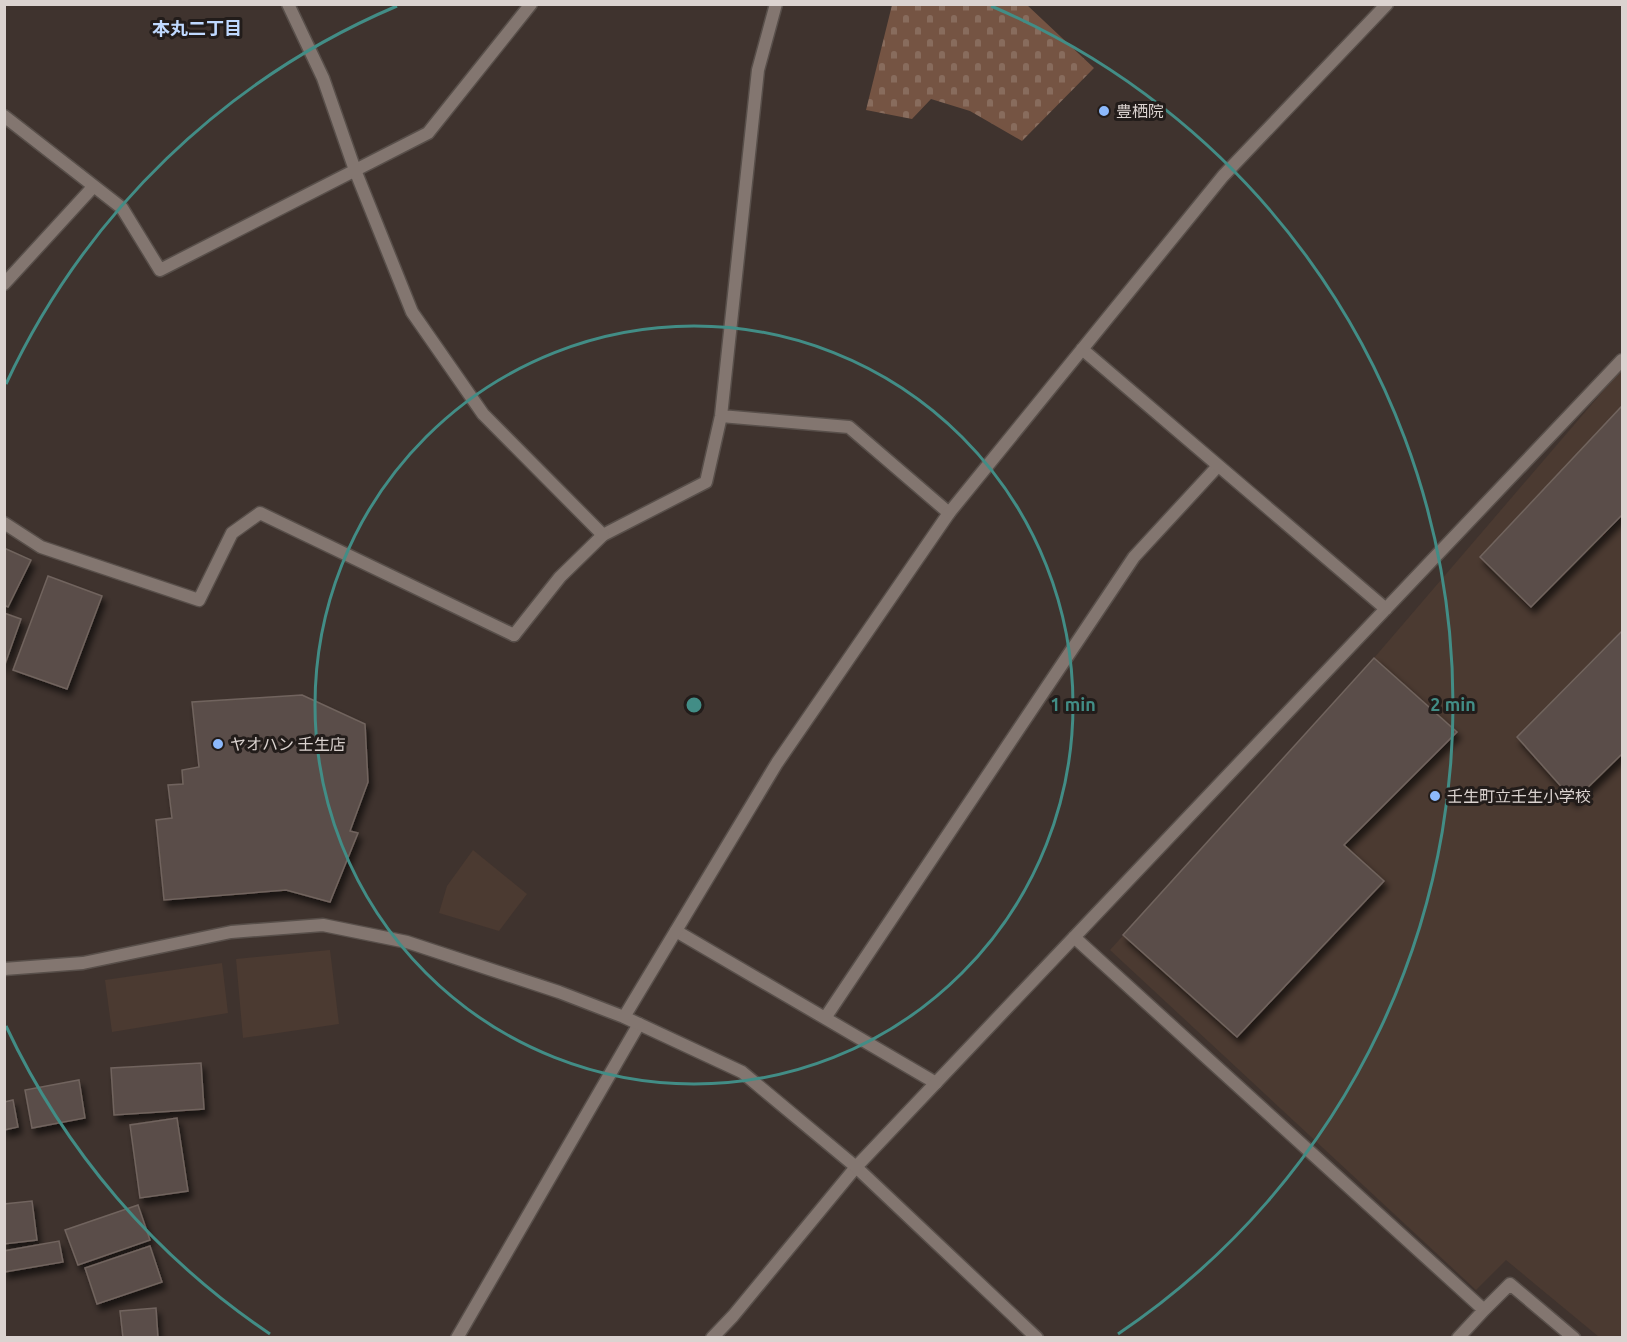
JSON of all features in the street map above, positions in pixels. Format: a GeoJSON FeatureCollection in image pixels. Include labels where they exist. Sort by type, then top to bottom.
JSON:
{"type":"FeatureCollection","features":[{"type":"Feature","properties":{"kind":"street"},"geometry":{"type":"LineString","coordinates":[[288,4],[323,78],[356,170],[412,312],[483,414],[603,535]]}},
{"type":"Feature","properties":{"kind":"street"},"geometry":{"type":"LineString","coordinates":[[4,116],[122,208],[160,270],[428,133],[531,4]]}},
{"type":"Feature","properties":{"kind":"street"},"geometry":{"type":"LineString","coordinates":[[4,523],[41,547],[199,600],[232,533],[260,513],[514,635],[560,577],[603,535],[706,482],[721,416],[759,70],[776,4]]}},
{"type":"Feature","properties":{"kind":"street"},"geometry":{"type":"LineString","coordinates":[[624,1017],[777,763],[948,513],[1223,176],[1386,4]]}},
{"type":"Feature","properties":{"kind":"street"},"geometry":{"type":"LineString","coordinates":[[4,285],[93,187]]}},
{"type":"Feature","properties":{"kind":"street"},"geometry":{"type":"LineString","coordinates":[[1082,349],[1386,609]]}},
{"type":"Feature","properties":{"kind":"street"},"geometry":{"type":"LineString","coordinates":[[712,1338],[734,1316],[855,1167],[1623,360]]}},
{"type":"Feature","properties":{"kind":"street"},"geometry":{"type":"LineString","coordinates":[[721,416],[849,426],[948,513]]}},
{"type":"Feature","properties":{"kind":"street"},"geometry":{"type":"LineString","coordinates":[[825,1018],[1134,557],[1218,466]]}},
{"type":"Feature","properties":{"kind":"street"},"geometry":{"type":"LineString","coordinates":[[4,969],[83,963],[231,932],[323,925],[407,942],[559,992],[624,1017],[742,1072],[855,1167],[1037,1338]]}},
{"type":"Feature","properties":{"kind":"street"},"geometry":{"type":"LineString","coordinates":[[676,931],[936,1083]]}},
{"type":"Feature","properties":{"kind":"street"},"geometry":{"type":"LineString","coordinates":[[1074,937],[1484,1310]]}},
{"type":"Feature","properties":{"kind":"street"},"geometry":{"type":"LineString","coordinates":[[457,1338],[639,1024]]}},
{"type":"Feature","properties":{"kind":"street"},"geometry":{"type":"LineString","coordinates":[[1458,1338],[1510,1284],[1574,1338]]}},
{"type":"Feature","properties":{"kind":"shaded area","name":"壬生町立壬生小学校"},"geometry":{"type":"Polygon","coordinates":[[[1622,369],[1622,1337],[1599,1337],[1506,1260],[1476,1290],[1110,950],[1374,658],[1622,369]]]}},
{"type":"Feature","properties":{"kind":"shaded area"},"geometry":{"type":"Polygon","coordinates":[[[473,850],[527,894],[499,931],[439,913],[447,886],[473,850]]]}},
{"type":"Feature","properties":{"kind":"shaded area"},"geometry":{"type":"Polygon","coordinates":[[[330,950],[339,1024],[243,1038],[236,959],[330,950]]]}},
{"type":"Feature","properties":{"kind":"shaded area"},"geometry":{"type":"Polygon","coordinates":[[[222,963],[228,1013],[112,1032],[105,980],[222,963]]]}},
{"type":"Feature","properties":{"kind":"green space"},"geometry":{"type":"Polygon","coordinates":[[[892,5],[1027,5],[1094,68],[1022,141],[970,111],[931,99],[912,119],[866,110],[892,5]]]}},
{"type":"Feature","properties":{"kind":"building"},"geometry":{"type":"Polygon","coordinates":[[[1622,406],[1622,515],[1531,607],[1480,557],[1622,406]]]}},
{"type":"Feature","properties":{"kind":"building"},"geometry":{"type":"Polygon","coordinates":[[[4,548],[31,560],[8,607],[4,605],[4,548]]]}},
{"type":"Feature","properties":{"kind":"building"},"geometry":{"type":"Polygon","coordinates":[[[48,576],[102,596],[67,689],[13,670],[48,576]]]}},
{"type":"Feature","properties":{"kind":"building"},"geometry":{"type":"Polygon","coordinates":[[[4,613],[21,619],[4,667],[4,613]]]}},
{"type":"Feature","properties":{"kind":"building"},"geometry":{"type":"Polygon","coordinates":[[[1622,631],[1622,754],[1574,801],[1517,737],[1622,631]]]}},
{"type":"Feature","properties":{"kind":"building"},"geometry":{"type":"Polygon","coordinates":[[[1374,658],[1457,732],[1344,845],[1384,881],[1237,1037],[1123,935],[1374,658]]]}},
{"type":"Feature","properties":{"kind":"building"},"geometry":{"type":"Polygon","coordinates":[[[302,695],[365,724],[368,782],[350,831],[358,833],[330,902],[286,890],[164,900],[156,820],[172,818],[168,785],[183,784],[182,770],[199,767],[192,702],[302,695]]]}},
{"type":"Feature","properties":{"kind":"building"},"geometry":{"type":"Polygon","coordinates":[[[201,1063],[204,1109],[114,1115],[111,1068],[201,1063]]]}},
{"type":"Feature","properties":{"kind":"building"},"geometry":{"type":"Polygon","coordinates":[[[79,1080],[85,1118],[32,1128],[25,1090],[79,1080]]]}},
{"type":"Feature","properties":{"kind":"building"},"geometry":{"type":"Polygon","coordinates":[[[13,1100],[18,1127],[4,1130],[4,1102],[13,1100]]]}},
{"type":"Feature","properties":{"kind":"building"},"geometry":{"type":"Polygon","coordinates":[[[177,1118],[188,1191],[140,1198],[130,1125],[177,1118]]]}},
{"type":"Feature","properties":{"kind":"building"},"geometry":{"type":"Polygon","coordinates":[[[32,1201],[37,1240],[4,1244],[4,1204],[32,1201]]]}},
{"type":"Feature","properties":{"kind":"building"},"geometry":{"type":"Polygon","coordinates":[[[138,1205],[150,1240],[78,1265],[65,1230],[138,1205]]]}},
{"type":"Feature","properties":{"kind":"building"},"geometry":{"type":"Polygon","coordinates":[[[59,1241],[63,1262],[4,1272],[4,1251],[59,1241]]]}},
{"type":"Feature","properties":{"kind":"building"},"geometry":{"type":"Polygon","coordinates":[[[150,1246],[162,1282],[97,1304],[85,1268],[150,1246]]]}},
{"type":"Feature","properties":{"kind":"building"},"geometry":{"type":"Polygon","coordinates":[[[156,1308],[158,1338],[123,1338],[120,1311],[156,1308]]]}},
{"type":"Feature","properties":{"kind":"place","name":"豊栖院"},"geometry":{"type":"Point","coordinates":[1104,111]}},
{"type":"Feature","properties":{"kind":"place","name":"ヤオハン 壬生店"},"geometry":{"type":"Point","coordinates":[218,744]}},
{"type":"Feature","properties":{"kind":"place","name":"壬生町立壬生小学校"},"geometry":{"type":"Point","coordinates":[1435,796]}},
{"type":"Feature","properties":{"kind":"district","name":"本丸二丁目"},"geometry":{"type":"Point","coordinates":[197,28]}}]}
